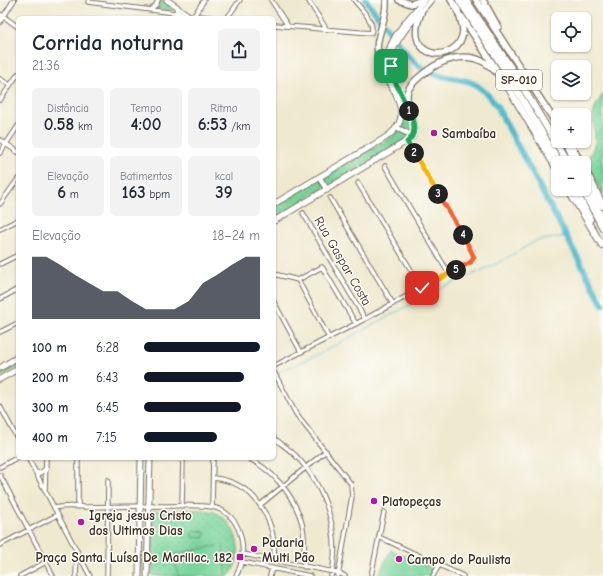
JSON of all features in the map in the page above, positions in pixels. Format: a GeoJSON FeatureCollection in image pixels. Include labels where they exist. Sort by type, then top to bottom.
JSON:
{"type":"FeatureCollection","features":[{"type":"Feature","properties":{"kind":"highway"},"geometry":{"type":"LineString","coordinates":[[386,0],[386,13],[377,45],[379,59],[393,89]]}},
{"type":"Feature","properties":{"kind":"highway"},"geometry":{"type":"LineString","coordinates":[[399,0],[411,4],[423,0]]}},
{"type":"Feature","properties":{"kind":"highway","name":"SP-010"},"geometry":{"type":"LineString","coordinates":[[451,0],[503,79]]}},
{"type":"Feature","properties":{"kind":"highway","name":"SP-010"},"geometry":{"type":"LineString","coordinates":[[459,0],[505,70],[556,156]]}},
{"type":"Feature","properties":{"kind":"highway","name":"SP-010"},"geometry":{"type":"LineString","coordinates":[[466,0],[515,74],[564,156]]}},
{"type":"Feature","properties":{"kind":"highway","name":"SP-010"},"geometry":{"type":"LineString","coordinates":[[476,0],[551,114]]}},
{"type":"Feature","properties":{"kind":"highway"},"geometry":{"type":"LineString","coordinates":[[483,0],[503,40]]}},
{"type":"Feature","properties":{"kind":"highway"},"geometry":{"type":"LineString","coordinates":[[421,13],[415,28],[419,43],[426,51],[441,54],[450,51],[460,40],[463,28],[456,7]]}},
{"type":"Feature","properties":{"kind":"highway"},"geometry":{"type":"LineString","coordinates":[[406,105],[408,91],[414,81],[434,66],[453,58],[475,59],[484,62],[503,79],[551,159]]}},
{"type":"Feature","properties":{"kind":"highway"},"geometry":{"type":"LineString","coordinates":[[591,186],[603,206]]}},
{"type":"Feature","properties":{"kind":"highway"},"geometry":{"type":"LineString","coordinates":[[591,189],[603,220]]}},
{"type":"Feature","properties":{"kind":"highway"},"geometry":{"type":"LineString","coordinates":[[572,196],[603,245]]}},
{"type":"Feature","properties":{"kind":"highway"},"geometry":{"type":"LineString","coordinates":[[578,196],[603,245]]}},
{"type":"Feature","properties":{"kind":"highway"},"geometry":{"type":"LineString","coordinates":[[586,196],[603,228]]}},
{"type":"Feature","properties":{"kind":"main road"},"geometry":{"type":"LineString","coordinates":[[167,0],[177,7],[178,16]]}},
{"type":"Feature","properties":{"kind":"main road"},"geometry":{"type":"LineString","coordinates":[[276,203],[388,136],[398,128],[402,117],[386,62],[388,51],[423,0]]}},
{"type":"Feature","properties":{"kind":"main road"},"geometry":{"type":"LineString","coordinates":[[401,33],[421,13],[431,0]]}},
{"type":"Feature","properties":{"kind":"main road"},"geometry":{"type":"LineString","coordinates":[[276,220],[407,142],[413,136],[414,123],[393,77],[391,59],[394,44]]}},
{"type":"Feature","properties":{"kind":"main road"},"geometry":{"type":"LineString","coordinates":[[398,128],[413,136]]}},
{"type":"Feature","properties":{"kind":"main road"},"geometry":{"type":"LineString","coordinates":[[319,177],[327,190]]}},
{"type":"Feature","properties":{"kind":"main road"},"geometry":{"type":"LineString","coordinates":[[0,368],[16,358]]}},
{"type":"Feature","properties":{"kind":"main road"},"geometry":{"type":"LineString","coordinates":[[0,379],[16,370]]}},
{"type":"Feature","properties":{"kind":"main road"},"geometry":{"type":"LineString","coordinates":[[139,576],[141,460],[150,461],[148,506],[148,576]]}},
{"type":"Feature","properties":{"kind":"street"},"geometry":{"type":"LineString","coordinates":[[0,22],[2,16],[14,0]]}},
{"type":"Feature","properties":{"kind":"street"},"geometry":{"type":"LineString","coordinates":[[150,10],[156,5],[158,0]]}},
{"type":"Feature","properties":{"kind":"street"},"geometry":{"type":"LineString","coordinates":[[192,15],[204,0]]}},
{"type":"Feature","properties":{"kind":"street"},"geometry":{"type":"LineString","coordinates":[[228,16],[240,0]]}},
{"type":"Feature","properties":{"kind":"street"},"geometry":{"type":"LineString","coordinates":[[272,0],[288,26]]}},
{"type":"Feature","properties":{"kind":"street"},"geometry":{"type":"LineString","coordinates":[[308,0],[327,30]]}},
{"type":"Feature","properties":{"kind":"street"},"geometry":{"type":"LineString","coordinates":[[276,25],[368,34],[372,32],[371,24],[354,0]]}},
{"type":"Feature","properties":{"kind":"street"},"geometry":{"type":"LineString","coordinates":[[89,1],[150,10],[178,16],[200,16]]}},
{"type":"Feature","properties":{"kind":"street"},"geometry":{"type":"LineString","coordinates":[[177,7],[192,15]]}},
{"type":"Feature","properties":{"kind":"street"},"geometry":{"type":"LineString","coordinates":[[2,16],[16,26]]}},
{"type":"Feature","properties":{"kind":"street"},"geometry":{"type":"LineString","coordinates":[[0,100],[16,77]]}},
{"type":"Feature","properties":{"kind":"street"},"geometry":{"type":"LineString","coordinates":[[0,79],[10,85]]}},
{"type":"Feature","properties":{"kind":"street"},"geometry":{"type":"LineString","coordinates":[[0,153],[16,129]]}},
{"type":"Feature","properties":{"kind":"street"},"geometry":{"type":"LineString","coordinates":[[0,140],[16,151]]}},
{"type":"Feature","properties":{"kind":"street"},"geometry":{"type":"LineString","coordinates":[[276,365],[394,304],[471,262],[474,257],[407,142]]}},
{"type":"Feature","properties":{"kind":"street"},"geometry":{"type":"LineString","coordinates":[[385,166],[449,274]]}},
{"type":"Feature","properties":{"kind":"street"},"geometry":{"type":"LineString","coordinates":[[0,204],[16,182]]}},
{"type":"Feature","properties":{"kind":"street"},"geometry":{"type":"LineString","coordinates":[[358,183],[422,288]]}},
{"type":"Feature","properties":{"kind":"street"},"geometry":{"type":"LineString","coordinates":[[591,184],[603,199]]}},
{"type":"Feature","properties":{"kind":"street"},"geometry":{"type":"LineString","coordinates":[[330,198],[394,304]]}},
{"type":"Feature","properties":{"kind":"street","name":"Rua Gaspar Costa"},"geometry":{"type":"LineString","coordinates":[[303,213],[365,319]]}},
{"type":"Feature","properties":{"kind":"street"},"geometry":{"type":"LineString","coordinates":[[0,229],[16,221]]}},
{"type":"Feature","properties":{"kind":"street"},"geometry":{"type":"LineString","coordinates":[[0,264],[16,256]]}},
{"type":"Feature","properties":{"kind":"street"},"geometry":{"type":"LineString","coordinates":[[276,274],[298,280],[322,267],[356,324]]}},
{"type":"Feature","properties":{"kind":"street"},"geometry":{"type":"LineString","coordinates":[[298,280],[329,338]]}},
{"type":"Feature","properties":{"kind":"street"},"geometry":{"type":"LineString","coordinates":[[0,299],[16,291]]}},
{"type":"Feature","properties":{"kind":"street"},"geometry":{"type":"LineString","coordinates":[[276,306],[300,352]]}},
{"type":"Feature","properties":{"kind":"street"},"geometry":{"type":"LineString","coordinates":[[0,332],[16,324]]}},
{"type":"Feature","properties":{"kind":"street"},"geometry":{"type":"LineString","coordinates":[[276,376],[296,414],[348,478],[352,490],[339,575]]}},
{"type":"Feature","properties":{"kind":"street"},"geometry":{"type":"LineString","coordinates":[[0,406],[16,436]]}},
{"type":"Feature","properties":{"kind":"street"},"geometry":{"type":"LineString","coordinates":[[276,440],[296,456],[306,468],[327,505],[334,544],[332,574]]}},
{"type":"Feature","properties":{"kind":"street"},"geometry":{"type":"LineString","coordinates":[[260,505],[326,451]]}},
{"type":"Feature","properties":{"kind":"street"},"geometry":{"type":"LineString","coordinates":[[0,467],[16,458]]}},
{"type":"Feature","properties":{"kind":"street"},"geometry":{"type":"LineString","coordinates":[[29,460],[90,576]]}},
{"type":"Feature","properties":{"kind":"street"},"geometry":{"type":"LineString","coordinates":[[45,492],[46,460]]}},
{"type":"Feature","properties":{"kind":"street"},"geometry":{"type":"LineString","coordinates":[[78,460],[78,507]]}},
{"type":"Feature","properties":{"kind":"street"},"geometry":{"type":"LineString","coordinates":[[182,506],[183,460]]}},
{"type":"Feature","properties":{"kind":"street"},"geometry":{"type":"LineString","coordinates":[[212,507],[213,460]]}},
{"type":"Feature","properties":{"kind":"street"},"geometry":{"type":"LineString","coordinates":[[251,460],[265,468],[283,486],[300,518],[303,536],[304,567]]}},
{"type":"Feature","properties":{"kind":"street"},"geometry":{"type":"LineString","coordinates":[[35,472],[40,473],[47,468]]}},
{"type":"Feature","properties":{"kind":"street"},"geometry":{"type":"LineString","coordinates":[[0,475],[53,576]]}},
{"type":"Feature","properties":{"kind":"street"},"geometry":{"type":"LineString","coordinates":[[213,478],[230,480],[238,484],[260,505],[272,530],[275,547],[274,561]]}},
{"type":"Feature","properties":{"kind":"street"},"geometry":{"type":"LineString","coordinates":[[106,576],[108,480]]}},
{"type":"Feature","properties":{"kind":"street"},"geometry":{"type":"LineString","coordinates":[[54,508],[108,506],[212,507],[224,512],[236,525],[242,537],[242,562],[236,576]]}},
{"type":"Feature","properties":{"kind":"street"},"geometry":{"type":"LineString","coordinates":[[371,576],[384,512]]}},
{"type":"Feature","properties":{"kind":"street"},"geometry":{"type":"LineString","coordinates":[[0,546],[58,515]]}},
{"type":"Feature","properties":{"kind":"street"},"geometry":{"type":"LineString","coordinates":[[379,537],[463,576]]}},
{"type":"Feature","properties":{"kind":"street"},"geometry":{"type":"LineString","coordinates":[[334,544],[343,544]]}},
{"type":"Feature","properties":{"kind":"street"},"geometry":{"type":"LineString","coordinates":[[76,576],[77,551]]}},
{"type":"Feature","properties":{"kind":"street"},"geometry":{"type":"LineString","coordinates":[[243,554],[345,576]]}},
{"type":"Feature","properties":{"kind":"street"},"geometry":{"type":"LineString","coordinates":[[76,564],[81,561],[84,563]]}},
{"type":"Feature","properties":{"kind":"street"},"geometry":{"type":"LineString","coordinates":[[20,576],[46,562]]}},
{"type":"Feature","properties":{"kind":"street"},"geometry":{"type":"LineString","coordinates":[[242,562],[310,576]]}},
{"type":"Feature","properties":{"kind":"street"},"geometry":{"type":"LineString","coordinates":[[434,576],[439,565]]}},
{"type":"Feature","properties":{"kind":"street"},"geometry":{"type":"LineString","coordinates":[[270,576],[272,568]]}},
{"type":"Feature","properties":{"kind":"green space"},"geometry":{"type":"Polygon","coordinates":[[[161,0],[172,8],[173,11],[157,9],[161,0]]]}},
{"type":"Feature","properties":{"kind":"green space"},"geometry":{"type":"Polygon","coordinates":[[[603,94],[603,195],[591,174],[591,156],[589,156],[593,149],[595,138],[593,118],[596,105],[603,94]]]}},
{"type":"Feature","properties":{"kind":"green space"},"geometry":{"type":"Polygon","coordinates":[[[403,102],[411,125],[411,130],[406,139],[276,217],[276,206],[395,135],[400,128],[404,112],[403,102]]]}},
{"type":"Feature","properties":{"kind":"green space"},"geometry":{"type":"Polygon","coordinates":[[[16,361],[16,368],[0,377],[0,370],[16,361]]]}},
{"type":"Feature","properties":{"kind":"green space"},"geometry":{"type":"Polygon","coordinates":[[[202,510],[215,513],[227,521],[237,540],[238,547],[236,562],[229,576],[152,576],[153,511],[202,510]]]}},
{"type":"Feature","properties":{"kind":"green space"},"geometry":{"type":"Polygon","coordinates":[[[193,530],[205,532],[204,538],[192,537],[193,530]]]}},
{"type":"Feature","properties":{"kind":"green space"},"geometry":{"type":"Polygon","coordinates":[[[223,545],[227,576],[178,576],[174,554],[223,545]]]}},
{"type":"Feature","properties":{"kind":"green space","name":"Campo do Paulista"},"geometry":{"type":"Polygon","coordinates":[[[391,550],[433,569],[430,576],[378,576],[391,550]]]}},
{"type":"Feature","properties":{"kind":"waterway"},"geometry":{"type":"LineString","coordinates":[[366,0],[401,47],[416,64],[428,72],[470,82],[478,86],[491,98],[603,305]]}},
{"type":"Feature","properties":{"kind":"waterway"},"geometry":{"type":"LineString","coordinates":[[276,373],[317,355],[439,289],[496,264],[536,241],[567,236]]}},
{"type":"Feature","properties":{"kind":"place","name":"Sambaíba"},"geometry":{"type":"Point","coordinates":[434,133]}},
{"type":"Feature","properties":{"kind":"place","name":"Platopeças"},"geometry":{"type":"Point","coordinates":[374,501]}},
{"type":"Feature","properties":{"kind":"place","name":"Igreja jesus Cristo dos Ultimos Dias"},"geometry":{"type":"Point","coordinates":[81,522]}},
{"type":"Feature","properties":{"kind":"place","name":"Padaria Multi Pão"},"geometry":{"type":"Point","coordinates":[254,549]}},
{"type":"Feature","properties":{"kind":"place","name":"Praça Santa. Luísa De Marillac, 182"},"geometry":{"type":"Point","coordinates":[240,557]}},
{"type":"Feature","properties":{"kind":"place","name":"Campo do Paulista"},"geometry":{"type":"Point","coordinates":[399,559]}},
{"type":"Feature","properties":{"kind":"route"},"geometry":{"type":"LineString","coordinates":[[391,66],[393,77],[414,123],[413,136],[407,142],[473,252],[474,257],[471,262],[422,288]]}}]}
